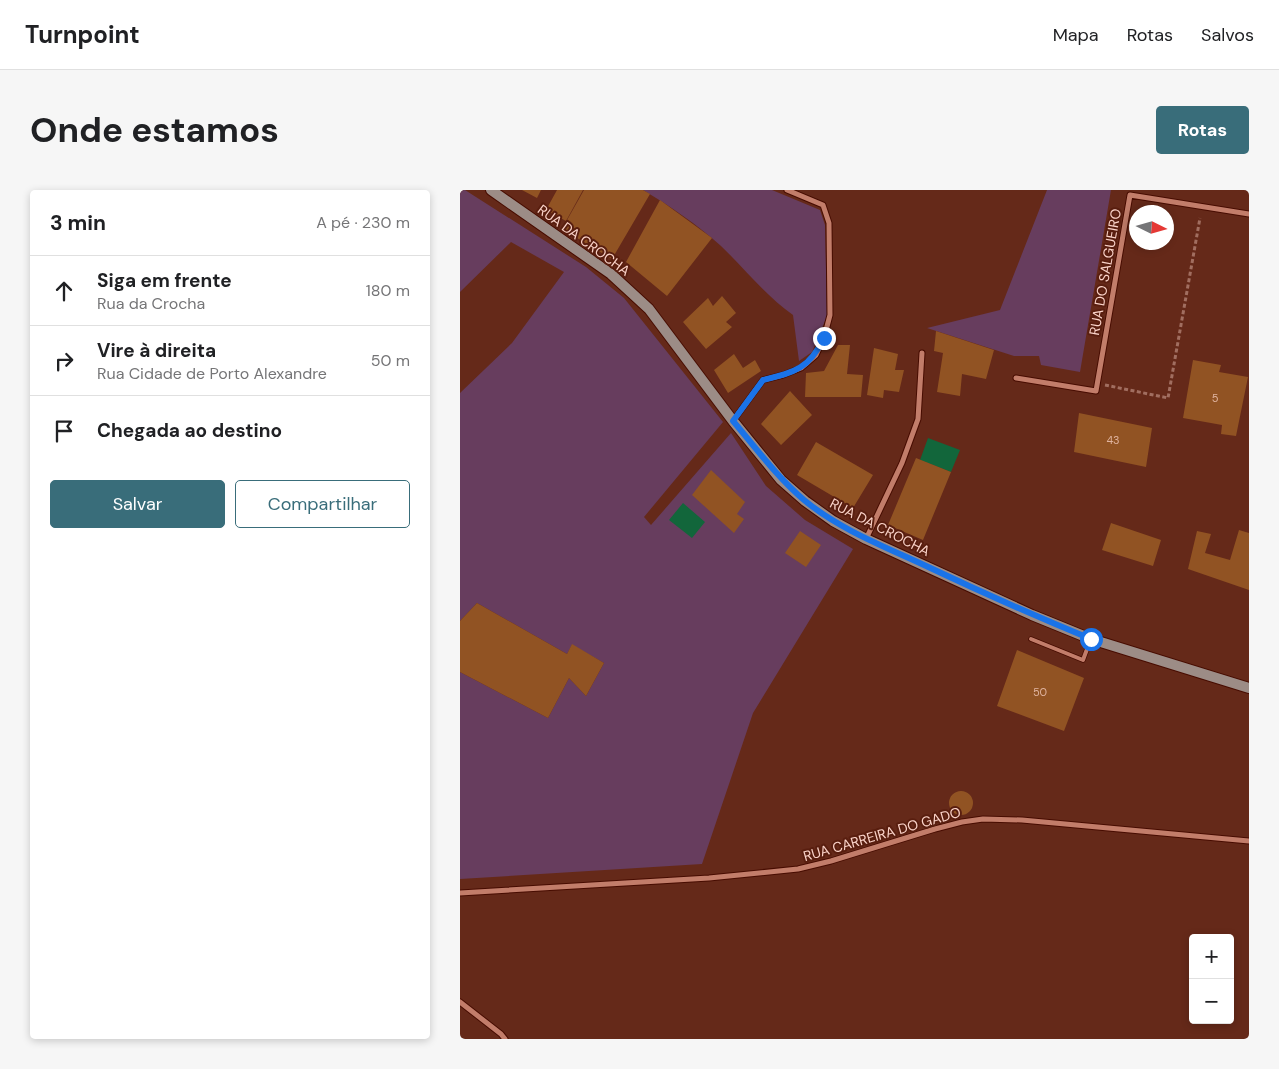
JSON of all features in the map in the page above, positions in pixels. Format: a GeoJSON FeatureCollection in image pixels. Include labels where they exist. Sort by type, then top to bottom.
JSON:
{"type":"FeatureCollection","features":[{"type":"Feature","properties":{"kind":"street","name":"RUA DA CROCHA"},"geometry":{"type":"LineString","coordinates":[[491,190],[611,274],[632,293],[649,310],[733,421],[781,480],[833,521],[866,539],[1032,615],[1091,639],[1249,688]]}},
{"type":"Feature","properties":{"kind":"street"},"geometry":{"type":"LineString","coordinates":[[733,421],[763,380],[801,368],[816,354],[824,338],[830,315],[830,223],[823,205],[808,197],[787,190]]}},
{"type":"Feature","properties":{"kind":"street","name":"RUA DO SALGUEIRO"},"geometry":{"type":"LineString","coordinates":[[1097,383],[1130,195],[1249,214]]}},
{"type":"Feature","properties":{"kind":"street"},"geometry":{"type":"LineString","coordinates":[[866,539],[902,464],[918,419],[922,353]]}},
{"type":"Feature","properties":{"kind":"street"},"geometry":{"type":"LineString","coordinates":[[1016,378],[1096,391],[1097,383]]}},
{"type":"Feature","properties":{"kind":"street","name":"RUA CARREIRA DO GADO"},"geometry":{"type":"LineString","coordinates":[[460,893],[709,878],[798,868],[831,861],[935,829],[984,819],[1022,820],[1249,841]]}},
{"type":"Feature","properties":{"kind":"street"},"geometry":{"type":"LineString","coordinates":[[460,1002],[505,1039]]}},
{"type":"Feature","properties":{"kind":"lane"},"geometry":{"type":"LineString","coordinates":[[1031,639],[1083,660],[1091,639]]}},
{"type":"Feature","properties":{"kind":"path"},"geometry":{"type":"LineString","coordinates":[[1097,383],[1168,398],[1200,218]]}},
{"type":"Feature","properties":{"kind":"shaded area"},"geometry":{"type":"Polygon","coordinates":[[[460,190],[465,190],[586,267],[624,298],[723,422],[644,517],[651,525],[731,433],[766,486],[805,520],[853,549],[753,713],[702,864],[460,879],[460,672],[548,718],[569,678],[586,696],[604,663],[572,645],[567,654],[477,603],[460,621],[460,393],[512,343],[564,272],[511,242],[460,292],[460,190]]]}},
{"type":"Feature","properties":{"kind":"shaded area"},"geometry":{"type":"Polygon","coordinates":[[[643,190],[772,190],[820,210],[825,225],[827,316],[812,352],[799,361],[793,315],[764,290],[712,238],[684,216],[643,190]]]}},
{"type":"Feature","properties":{"kind":"shaded area"},"geometry":{"type":"Polygon","coordinates":[[[1047,190],[1111,190],[1080,372],[1041,365],[1039,356],[1014,356],[927,328],[1000,310],[1047,190]]]}},
{"type":"Feature","properties":{"kind":"shaded area"},"geometry":{"type":"Polygon","coordinates":[[[928,438],[960,450],[951,472],[920,460],[928,438]]]}},
{"type":"Feature","properties":{"kind":"shaded area"},"geometry":{"type":"Polygon","coordinates":[[[683,503],[705,522],[692,538],[669,520],[683,503]]]}},
{"type":"Feature","properties":{"kind":"building"},"geometry":{"type":"Polygon","coordinates":[[[522,190],[541,190],[537,198],[522,190]]]}},
{"type":"Feature","properties":{"kind":"building"},"geometry":{"type":"Polygon","coordinates":[[[557,190],[583,190],[566,221],[546,210],[557,190]]]}},
{"type":"Feature","properties":{"kind":"building"},"geometry":{"type":"Polygon","coordinates":[[[584,190],[643,190],[650,194],[612,259],[562,229],[584,190]]]}},
{"type":"Feature","properties":{"kind":"building"},"geometry":{"type":"Polygon","coordinates":[[[660,200],[712,238],[667,296],[626,262],[660,200]]]}},
{"type":"Feature","properties":{"kind":"building"},"geometry":{"type":"Polygon","coordinates":[[[722,296],[736,313],[726,322],[732,327],[706,349],[683,322],[708,298],[713,306],[722,296]]]}},
{"type":"Feature","properties":{"kind":"building"},"geometry":{"type":"Polygon","coordinates":[[[936,331],[994,350],[986,379],[962,374],[960,396],[937,392],[943,353],[934,351],[936,331]]]}},
{"type":"Feature","properties":{"kind":"building"},"geometry":{"type":"Polygon","coordinates":[[[838,345],[850,345],[847,374],[863,375],[861,397],[805,397],[806,373],[824,371],[838,345]]]}},
{"type":"Feature","properties":{"kind":"building"},"geometry":{"type":"Polygon","coordinates":[[[874,348],[898,354],[895,370],[904,370],[899,392],[884,390],[883,398],[867,395],[874,348]]]}},
{"type":"Feature","properties":{"kind":"building"},"geometry":{"type":"Polygon","coordinates":[[[734,354],[743,368],[755,360],[761,371],[728,393],[714,370],[734,354]]]}},
{"type":"Feature","properties":{"kind":"building"},"geometry":{"type":"Polygon","coordinates":[[[1193,360],[1221,365],[1219,372],[1248,377],[1236,436],[1221,434],[1222,425],[1183,418],[1193,360]]]}},
{"type":"Feature","properties":{"kind":"building"},"geometry":{"type":"Polygon","coordinates":[[[790,391],[812,415],[781,445],[761,424],[790,391]]]}},
{"type":"Feature","properties":{"kind":"building"},"geometry":{"type":"Polygon","coordinates":[[[1079,413],[1152,428],[1146,467],[1074,452],[1079,413]]]}},
{"type":"Feature","properties":{"kind":"building"},"geometry":{"type":"Polygon","coordinates":[[[816,442],[873,475],[853,508],[797,475],[816,442]]]}},
{"type":"Feature","properties":{"kind":"building"},"geometry":{"type":"Polygon","coordinates":[[[916,458],[951,472],[923,540],[888,525],[916,458]]]}},
{"type":"Feature","properties":{"kind":"building"},"geometry":{"type":"Polygon","coordinates":[[[711,470],[745,502],[737,514],[744,519],[734,533],[692,495],[711,470]]]}},
{"type":"Feature","properties":{"kind":"building"},"geometry":{"type":"Polygon","coordinates":[[[1111,523],[1161,540],[1153,566],[1102,550],[1111,523]]]}},
{"type":"Feature","properties":{"kind":"building"},"geometry":{"type":"Polygon","coordinates":[[[1239,530],[1249,533],[1249,590],[1188,569],[1197,531],[1211,534],[1205,553],[1230,560],[1239,530]]]}},
{"type":"Feature","properties":{"kind":"building"},"geometry":{"type":"Polygon","coordinates":[[[800,531],[821,545],[806,567],[785,553],[800,531]]]}},
{"type":"Feature","properties":{"kind":"building"},"geometry":{"type":"Polygon","coordinates":[[[477,603],[567,654],[572,644],[604,663],[586,696],[569,678],[548,718],[460,672],[460,621],[477,603]]]}},
{"type":"Feature","properties":{"kind":"building"},"geometry":{"type":"Polygon","coordinates":[[[1017,650],[1084,678],[1064,731],[997,706],[1017,650]]]}},
{"type":"Feature","properties":{"kind":"building"},"geometry":{"type":"Polygon","coordinates":[[[961,791],[966,792],[972,798],[972,808],[966,814],[961,815],[956,814],[950,808],[949,803],[950,798],[956,792],[961,791]]]}},
{"type":"Feature","properties":{"kind":"route"},"geometry":{"type":"LineString","coordinates":[[824,338],[816,354],[801,368],[763,380],[733,421],[781,480],[805,501],[833,521],[866,539],[1032,615],[1091,639]]}}]}
